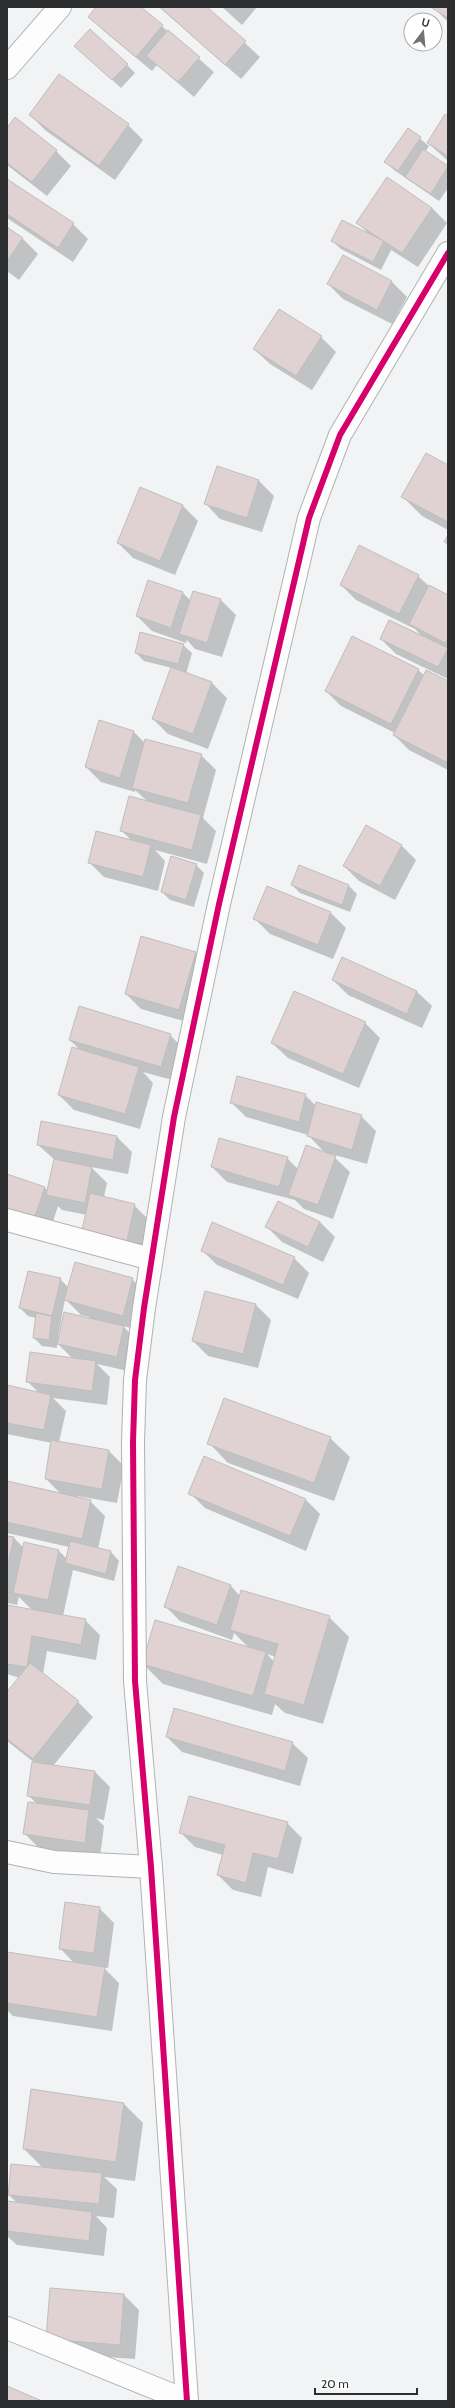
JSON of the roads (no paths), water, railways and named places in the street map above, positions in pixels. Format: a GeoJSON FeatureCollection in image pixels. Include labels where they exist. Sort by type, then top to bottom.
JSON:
{"type":"FeatureCollection","features":[{"type":"Feature","properties":{"kind":"street"},"geometry":{"type":"LineString","coordinates":[[7,68],[60,7]]}},
{"type":"Feature","properties":{"kind":"street"},"geometry":{"type":"LineString","coordinates":[[7,2328],[187,2401],[151,1867],[135,1681],[133,1442],[135,1380],[151,1259],[174,1117],[216,920],[309,518],[340,434],[448,253]]}},
{"type":"Feature","properties":{"kind":"street"},"geometry":{"type":"LineString","coordinates":[[7,1220],[151,1259]]}},
{"type":"Feature","properties":{"kind":"street"},"geometry":{"type":"LineString","coordinates":[[7,1852],[54,1862],[151,1867]]}}]}
